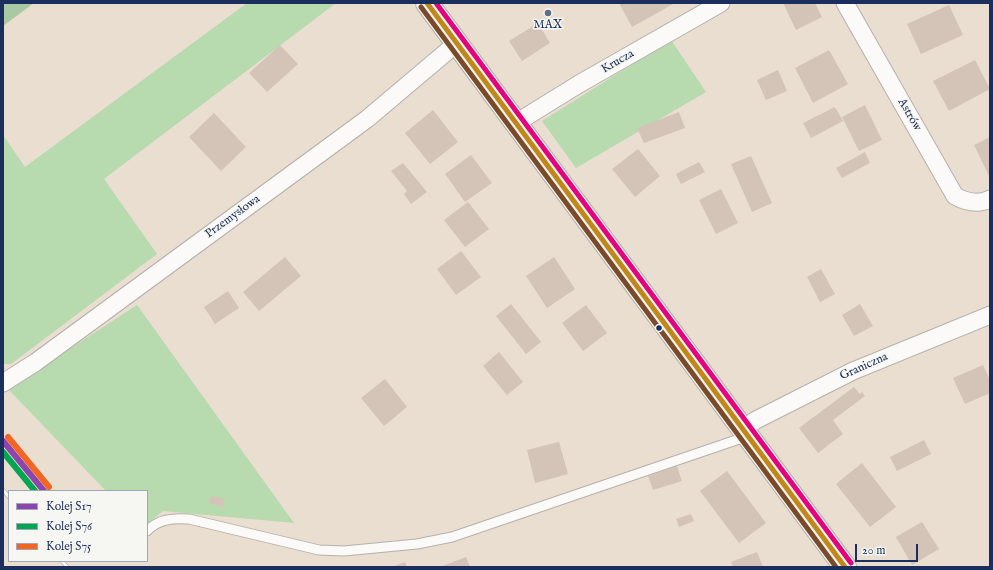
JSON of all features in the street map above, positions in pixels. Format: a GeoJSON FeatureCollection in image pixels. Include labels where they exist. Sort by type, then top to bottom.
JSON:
{"type":"FeatureCollection","features":[{"type":"Feature","properties":{"kind":"main road"},"geometry":{"type":"LineString","coordinates":[[427,3],[845,567]]}},
{"type":"Feature","properties":{"kind":"street","name":"Krucza"},"geometry":{"type":"LineString","coordinates":[[516,123],[578,84],[721,3]]}},
{"type":"Feature","properties":{"kind":"street","name":"Astrów"},"geometry":{"type":"LineString","coordinates":[[845,3],[955,196],[969,202],[983,202],[990,199]]}},
{"type":"Feature","properties":{"kind":"street","name":"Przemysłowa"},"geometry":{"type":"LineString","coordinates":[[3,383],[36,362],[72,336],[367,119],[457,43]]}},
{"type":"Feature","properties":{"kind":"street","name":"Graniczna"},"geometry":{"type":"LineString","coordinates":[[745,433],[756,420],[853,371],[990,315]]}},
{"type":"Feature","properties":{"kind":"lane"},"geometry":{"type":"LineString","coordinates":[[148,531],[152,526],[161,521],[175,518],[189,519],[318,550],[344,551],[417,544],[459,534],[745,433]]}},
{"type":"Feature","properties":{"kind":"green space"},"geometry":{"type":"Polygon","coordinates":[[[3,3],[34,3],[3,26],[3,3]]]}},
{"type":"Feature","properties":{"kind":"green space"},"geometry":{"type":"Polygon","coordinates":[[[247,3],[336,3],[104,179],[157,254],[11,364],[3,364],[3,135],[25,167],[247,3]]]}},
{"type":"Feature","properties":{"kind":"green space"},"geometry":{"type":"Polygon","coordinates":[[[671,40],[706,92],[576,168],[542,121],[671,40]]]}},
{"type":"Feature","properties":{"kind":"green space"},"geometry":{"type":"Polygon","coordinates":[[[137,305],[294,523],[163,511],[148,523],[148,490],[105,490],[8,389],[137,305]]]}},
{"type":"Feature","properties":{"kind":"building"},"geometry":{"type":"Polygon","coordinates":[[[619,3],[675,3],[632,27],[619,3]]]}},
{"type":"Feature","properties":{"kind":"building"},"geometry":{"type":"Polygon","coordinates":[[[783,3],[815,3],[822,17],[796,30],[783,3]]]}},
{"type":"Feature","properties":{"kind":"building"},"geometry":{"type":"Polygon","coordinates":[[[949,5],[963,35],[921,54],[907,24],[949,5]]]}},
{"type":"Feature","properties":{"kind":"building"},"geometry":{"type":"Polygon","coordinates":[[[538,23],[550,43],[522,61],[509,41],[538,23]]]}},
{"type":"Feature","properties":{"kind":"building"},"geometry":{"type":"Polygon","coordinates":[[[280,45],[298,64],[267,92],[249,73],[280,45]]]}},
{"type":"Feature","properties":{"kind":"building"},"geometry":{"type":"Polygon","coordinates":[[[829,50],[848,84],[813,103],[795,68],[829,50]]]}},
{"type":"Feature","properties":{"kind":"building"},"geometry":{"type":"Polygon","coordinates":[[[975,60],[990,89],[949,111],[933,81],[975,60]]]}},
{"type":"Feature","properties":{"kind":"building"},"geometry":{"type":"Polygon","coordinates":[[[778,70],[787,91],[766,100],[757,80],[778,70]]]}},
{"type":"Feature","properties":{"kind":"building"},"geometry":{"type":"Polygon","coordinates":[[[865,105],[882,140],[859,151],[842,117],[865,105]]]}},
{"type":"Feature","properties":{"kind":"building"},"geometry":{"type":"Polygon","coordinates":[[[835,107],[843,121],[811,138],[803,123],[835,107]]]}},
{"type":"Feature","properties":{"kind":"building"},"geometry":{"type":"Polygon","coordinates":[[[433,110],[458,142],[430,164],[405,133],[433,110]]]}},
{"type":"Feature","properties":{"kind":"building"},"geometry":{"type":"Polygon","coordinates":[[[679,112],[685,128],[644,143],[637,128],[679,112]]]}},
{"type":"Feature","properties":{"kind":"building"},"geometry":{"type":"Polygon","coordinates":[[[214,113],[246,147],[221,171],[189,137],[214,113]]]}},
{"type":"Feature","properties":{"kind":"building"},"geometry":{"type":"Polygon","coordinates":[[[990,137],[990,178],[974,145],[990,137]]]}},
{"type":"Feature","properties":{"kind":"building"},"geometry":{"type":"Polygon","coordinates":[[[638,149],[660,176],[635,197],[612,169],[638,149]]]}},
{"type":"Feature","properties":{"kind":"building"},"geometry":{"type":"Polygon","coordinates":[[[865,152],[870,163],[842,178],[836,168],[865,152]]]}},
{"type":"Feature","properties":{"kind":"building"},"geometry":{"type":"Polygon","coordinates":[[[471,155],[492,183],[465,202],[445,174],[471,155]]]}},
{"type":"Feature","properties":{"kind":"building"},"geometry":{"type":"Polygon","coordinates":[[[751,156],[772,203],[752,212],[731,164],[751,156]]]}},
{"type":"Feature","properties":{"kind":"building"},"geometry":{"type":"Polygon","coordinates":[[[699,162],[705,172],[681,184],[676,174],[699,162]]]}},
{"type":"Feature","properties":{"kind":"building"},"geometry":{"type":"Polygon","coordinates":[[[403,163],[427,192],[411,204],[404,194],[407,191],[391,171],[403,163]]]}},
{"type":"Feature","properties":{"kind":"building"},"geometry":{"type":"Polygon","coordinates":[[[721,189],[738,223],[716,234],[699,200],[721,189]]]}},
{"type":"Feature","properties":{"kind":"building"},"geometry":{"type":"Polygon","coordinates":[[[468,202],[489,229],[465,247],[444,220],[468,202]]]}},
{"type":"Feature","properties":{"kind":"building"},"geometry":{"type":"Polygon","coordinates":[[[461,251],[481,277],[456,295],[437,269],[461,251]]]}},
{"type":"Feature","properties":{"kind":"building"},"geometry":{"type":"Polygon","coordinates":[[[285,257],[301,276],[259,311],[243,292],[285,257]]]}},
{"type":"Feature","properties":{"kind":"building"},"geometry":{"type":"Polygon","coordinates":[[[554,257],[575,289],[547,308],[526,276],[554,257]]]}},
{"type":"Feature","properties":{"kind":"building"},"geometry":{"type":"Polygon","coordinates":[[[821,269],[835,294],[820,302],[807,277],[821,269]]]}},
{"type":"Feature","properties":{"kind":"building"},"geometry":{"type":"Polygon","coordinates":[[[228,291],[239,308],[215,324],[204,307],[228,291]]]}},
{"type":"Feature","properties":{"kind":"building"},"geometry":{"type":"Polygon","coordinates":[[[511,304],[541,342],[526,354],[496,316],[511,304]]]}},
{"type":"Feature","properties":{"kind":"building"},"geometry":{"type":"Polygon","coordinates":[[[860,304],[873,326],[854,336],[842,315],[860,304]]]}},
{"type":"Feature","properties":{"kind":"building"},"geometry":{"type":"Polygon","coordinates":[[[586,305],[607,333],[583,351],[562,323],[586,305]]]}},
{"type":"Feature","properties":{"kind":"building"},"geometry":{"type":"Polygon","coordinates":[[[499,352],[523,382],[507,395],[483,366],[499,352]]]}},
{"type":"Feature","properties":{"kind":"building"},"geometry":{"type":"Polygon","coordinates":[[[983,365],[990,380],[990,393],[965,404],[953,378],[983,365]]]}},
{"type":"Feature","properties":{"kind":"building"},"geometry":{"type":"Polygon","coordinates":[[[385,379],[407,407],[384,426],[361,398],[385,379]]]}},
{"type":"Feature","properties":{"kind":"building"},"geometry":{"type":"Polygon","coordinates":[[[854,387],[860,394],[862,392],[865,396],[833,420],[843,434],[818,453],[799,428],[854,387]]]}},
{"type":"Feature","properties":{"kind":"building"},"geometry":{"type":"Polygon","coordinates":[[[924,440],[931,454],[897,471],[890,457],[924,440]]]}},
{"type":"Feature","properties":{"kind":"building"},"geometry":{"type":"Polygon","coordinates":[[[559,442],[568,474],[535,483],[527,450],[559,442]]]}},
{"type":"Feature","properties":{"kind":"building"},"geometry":{"type":"Polygon","coordinates":[[[862,463],[896,507],[870,527],[836,484],[862,463]]]}},
{"type":"Feature","properties":{"kind":"building"},"geometry":{"type":"Polygon","coordinates":[[[677,466],[682,481],[653,490],[648,476],[677,466]]]}},
{"type":"Feature","properties":{"kind":"building"},"geometry":{"type":"Polygon","coordinates":[[[727,471],[766,523],[739,543],[700,491],[727,471]]]}},
{"type":"Feature","properties":{"kind":"building"},"geometry":{"type":"Polygon","coordinates":[[[211,496],[225,499],[223,507],[209,503],[211,496]]]}},
{"type":"Feature","properties":{"kind":"building"},"geometry":{"type":"Polygon","coordinates":[[[691,514],[694,521],[679,527],[676,519],[691,514]]]}},
{"type":"Feature","properties":{"kind":"building"},"geometry":{"type":"Polygon","coordinates":[[[922,522],[939,549],[912,565],[896,537],[922,522]]]}},
{"type":"Feature","properties":{"kind":"building"},"geometry":{"type":"Polygon","coordinates":[[[757,552],[763,567],[733,567],[731,562],[757,552]]]}},
{"type":"Feature","properties":{"kind":"building"},"geometry":{"type":"Polygon","coordinates":[[[466,557],[470,567],[440,567],[466,557]]]}},
{"type":"Feature","properties":{"kind":"building"},"geometry":{"type":"Polygon","coordinates":[[[405,562],[407,567],[392,567],[405,562]]]}},
{"type":"Feature","properties":{"kind":"railway"},"geometry":{"type":"LineString","coordinates":[[3,490],[8,496]]}},
{"type":"Feature","properties":{"kind":"railway"},"geometry":{"type":"LineString","coordinates":[[63,562],[67,567]]}},
{"type":"Feature","properties":{"kind":"rail line","name":"S75"},"geometry":{"type":"LineString","coordinates":[[8,437],[49,487]]}},
{"type":"Feature","properties":{"kind":"rail line","name":"S17"},"geometry":{"type":"LineString","coordinates":[[3,441],[43,490]]}},
{"type":"Feature","properties":{"kind":"rail line","name":"S76"},"geometry":{"type":"LineString","coordinates":[[3,452],[34,490]]}},
{"type":"Feature","properties":{"kind":"transit line"},"geometry":{"type":"LineString","coordinates":[[427,3],[845,567]]}},
{"type":"Feature","properties":{"kind":"transit line"},"geometry":{"type":"LineString","coordinates":[[436,3],[851,563]]}},
{"type":"Feature","properties":{"kind":"transit line"},"geometry":{"type":"LineString","coordinates":[[421,7],[836,567]]}},
{"type":"Feature","properties":{"kind":"place","name":"MAX"},"geometry":{"type":"Point","coordinates":[548,13]}}]}
